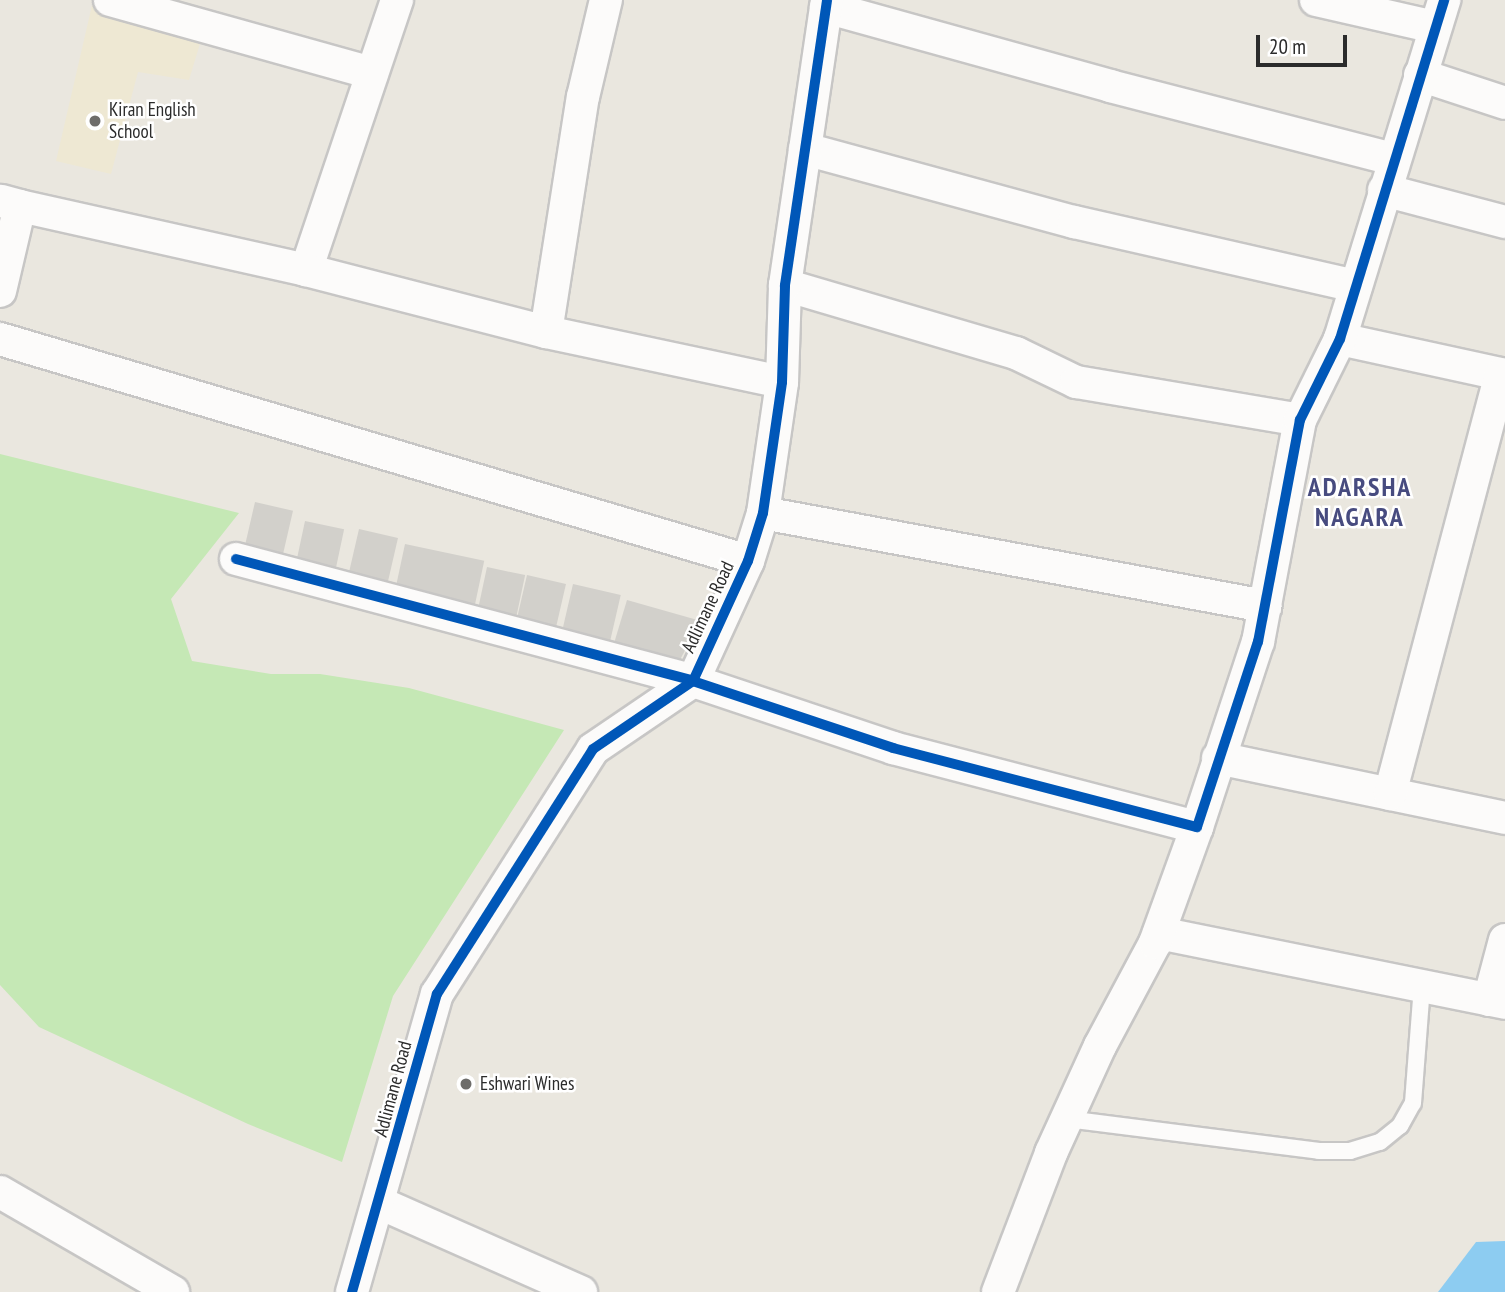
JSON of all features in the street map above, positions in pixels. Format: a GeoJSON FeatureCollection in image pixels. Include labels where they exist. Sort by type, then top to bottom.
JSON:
{"type":"FeatureCollection","features":[{"type":"Feature","properties":{"kind":"street"},"geometry":{"type":"LineString","coordinates":[[306,270],[397,0]]}},
{"type":"Feature","properties":{"kind":"street"},"geometry":{"type":"LineString","coordinates":[[546,332],[583,97],[606,0]]}},
{"type":"Feature","properties":{"kind":"street"},"geometry":{"type":"LineString","coordinates":[[998,1292],[1067,1119],[1100,1046],[1159,933],[1197,827],[1258,642],[1300,420],[1340,340],[1439,14],[1316,0]]}},
{"type":"Feature","properties":{"kind":"street"},"geometry":{"type":"LineString","coordinates":[[125,2],[372,73]]}},
{"type":"Feature","properties":{"kind":"street"},"geometry":{"type":"LineString","coordinates":[[826,3],[1110,86],[1393,159]]}},
{"type":"Feature","properties":{"kind":"street","name":"Adlimane Road"},"geometry":{"type":"LineString","coordinates":[[352,1292],[380,1203],[436,994],[593,749],[693,681],[748,561],[762,513],[782,382],[785,285],[826,3]]}},
{"type":"Feature","properties":{"kind":"street"},"geometry":{"type":"LineString","coordinates":[[1420,75],[1505,103]]}},
{"type":"Feature","properties":{"kind":"street"},"geometry":{"type":"LineString","coordinates":[[805,149],[1074,222],[1356,286]]}},
{"type":"Feature","properties":{"kind":"street"},"geometry":{"type":"LineString","coordinates":[[1384,190],[1505,222]]}},
{"type":"Feature","properties":{"kind":"street"},"geometry":{"type":"LineString","coordinates":[[0,292],[10,203],[306,270],[546,332],[782,382]]}},
{"type":"Feature","properties":{"kind":"street"},"geometry":{"type":"LineString","coordinates":[[785,285],[1016,353],[1076,382],[1300,420]]}},
{"type":"Feature","properties":{"kind":"street"},"geometry":{"type":"LineString","coordinates":[[0,339],[748,561]]}},
{"type":"Feature","properties":{"kind":"street"},"geometry":{"type":"LineString","coordinates":[[1340,340],[1503,374],[1391,794]]}},
{"type":"Feature","properties":{"kind":"street"},"geometry":{"type":"LineString","coordinates":[[762,513],[1265,606]]}},
{"type":"Feature","properties":{"kind":"street"},"geometry":{"type":"LineString","coordinates":[[236,558],[693,681],[893,748],[1197,827]]}},
{"type":"Feature","properties":{"kind":"street"},"geometry":{"type":"LineString","coordinates":[[1218,758],[1505,818]]}},
{"type":"Feature","properties":{"kind":"street"},"geometry":{"type":"LineString","coordinates":[[1159,933],[1497,1002],[1505,940]]}},
{"type":"Feature","properties":{"kind":"street"},"geometry":{"type":"LineString","coordinates":[[0,1192],[173,1292]]}},
{"type":"Feature","properties":{"kind":"street"},"geometry":{"type":"LineString","coordinates":[[380,1203],[581,1292]]}},
{"type":"Feature","properties":{"kind":"lane"},"geometry":{"type":"LineString","coordinates":[[1067,1119],[1320,1151],[1350,1152],[1380,1142],[1400,1126],[1413,1103],[1422,986]]}},
{"type":"Feature","properties":{"kind":"shaded area","name":"Kiran English School"},"geometry":{"type":"Polygon","coordinates":[[[93,1],[205,27],[189,80],[138,72],[111,174],[56,161],[93,1]]]}},
{"type":"Feature","properties":{"kind":"green space"},"geometry":{"type":"Polygon","coordinates":[[[0,454],[239,513],[171,599],[192,661],[271,674],[320,674],[409,688],[564,730],[393,996],[342,1162],[248,1124],[39,1027],[0,985],[0,454]]]}},
{"type":"Feature","properties":{"kind":"water"},"geometry":{"type":"Polygon","coordinates":[[[1505,1241],[1505,1292],[1438,1292],[1476,1242],[1505,1241]]]}},
{"type":"Feature","properties":{"kind":"building"},"geometry":{"type":"Polygon","coordinates":[[[255,502],[293,511],[281,562],[243,554],[255,502]]]}},
{"type":"Feature","properties":{"kind":"building"},"geometry":{"type":"Polygon","coordinates":[[[305,521],[344,529],[333,580],[294,572],[305,521]]]}},
{"type":"Feature","properties":{"kind":"building"},"geometry":{"type":"Polygon","coordinates":[[[359,529],[398,538],[386,590],[347,581],[359,529]]]}},
{"type":"Feature","properties":{"kind":"building"},"geometry":{"type":"Polygon","coordinates":[[[405,544],[484,561],[473,613],[394,596],[405,544]]]}},
{"type":"Feature","properties":{"kind":"building"},"geometry":{"type":"Polygon","coordinates":[[[487,567],[525,575],[514,626],[476,618],[487,567]]]}},
{"type":"Feature","properties":{"kind":"building"},"geometry":{"type":"Polygon","coordinates":[[[527,575],[566,584],[554,636],[515,627],[527,575]]]}},
{"type":"Feature","properties":{"kind":"building"},"geometry":{"type":"Polygon","coordinates":[[[573,584],[621,595],[607,653],[560,642],[573,584]]]}},
{"type":"Feature","properties":{"kind":"building"},"geometry":{"type":"Polygon","coordinates":[[[627,600],[701,621],[676,667],[612,650],[627,600]]]}},
{"type":"Feature","properties":{"kind":"cycle path"},"geometry":{"type":"LineString","coordinates":[[352,1292],[437,994],[593,749],[693,681],[748,561],[763,513],[782,382],[785,285],[827,0]]}},
{"type":"Feature","properties":{"kind":"cycle path"},"geometry":{"type":"LineString","coordinates":[[236,559],[693,681],[893,748],[1197,827],[1258,642],[1300,420],[1340,339],[1444,0]]}},
{"type":"Feature","properties":{"kind":"place","name":"Kiran English School"},"geometry":{"type":"Point","coordinates":[95,121]}},
{"type":"Feature","properties":{"kind":"place","name":"Eshwari Wines"},"geometry":{"type":"Point","coordinates":[466,1084]}},
{"type":"Feature","properties":{"kind":"district","name":"ADARSHA NAGARA"},"geometry":{"type":"Point","coordinates":[1360,502]}}]}
